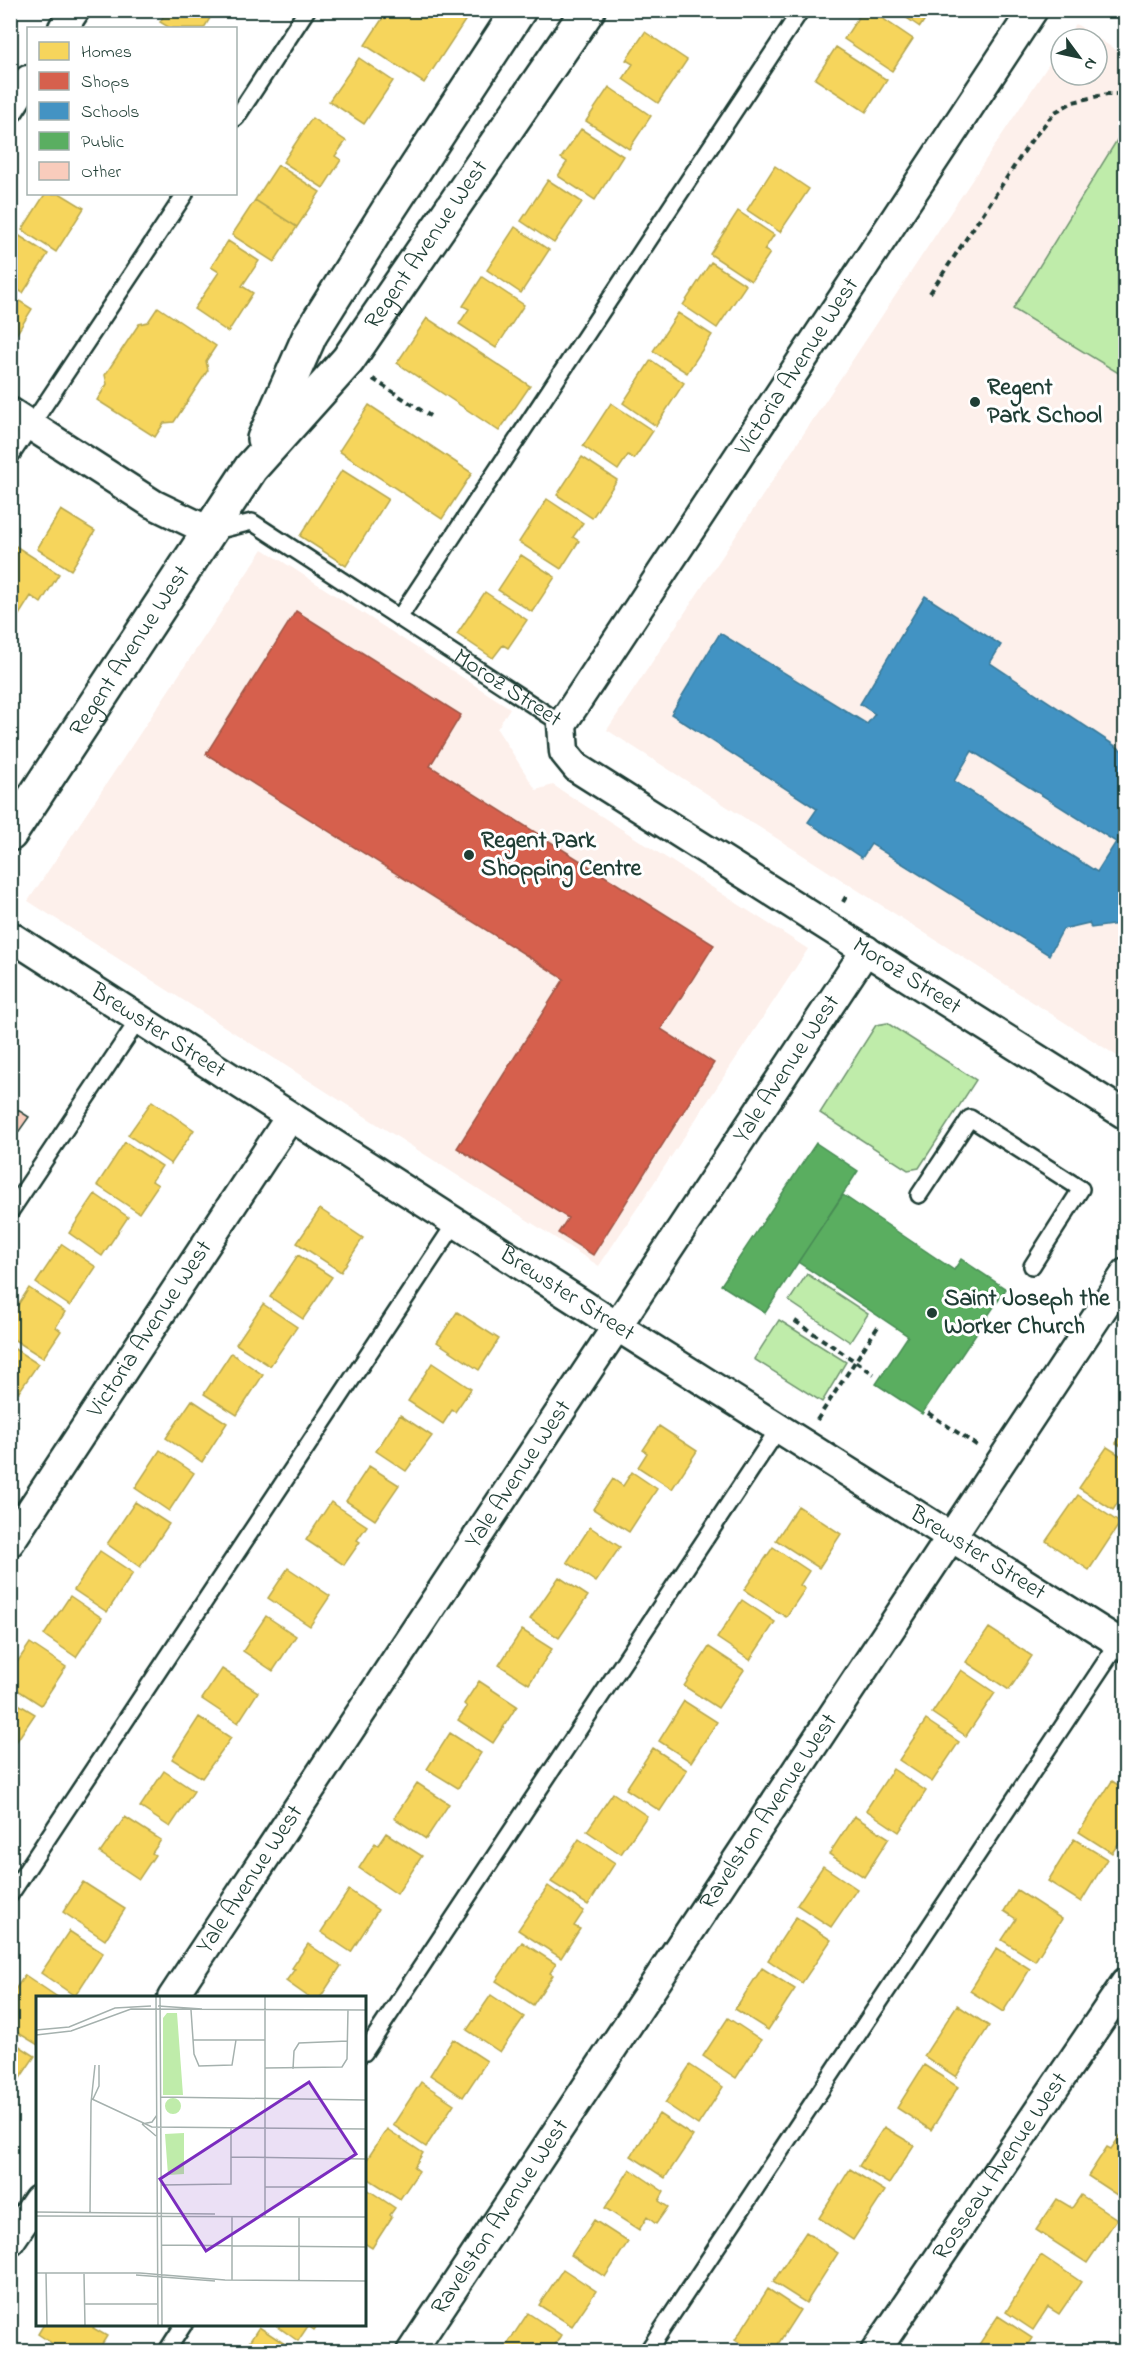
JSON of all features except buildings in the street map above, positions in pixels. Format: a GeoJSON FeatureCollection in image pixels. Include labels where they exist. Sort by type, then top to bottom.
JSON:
{"type":"FeatureCollection","features":[{"type":"Feature","properties":{"kind":"main road","name":"Regent Avenue West"},"geometry":{"type":"LineString","coordinates":[[252,468],[310,335],[519,10]]}},
{"type":"Feature","properties":{"kind":"main road","name":"Regent Avenue West"},"geometry":{"type":"LineString","coordinates":[[10,834],[252,468],[348,360],[588,10]]}},
{"type":"Feature","properties":{"kind":"street"},"geometry":{"type":"LineString","coordinates":[[64,27],[75,10]]}},
{"type":"Feature","properties":{"kind":"street","name":"Victoria Avenue West"},"geometry":{"type":"LineString","coordinates":[[562,724],[1033,10]]}},
{"type":"Feature","properties":{"kind":"street"},"geometry":{"type":"LineString","coordinates":[[10,108],[27,82]]}},
{"type":"Feature","properties":{"kind":"street"},"geometry":{"type":"LineString","coordinates":[[21,419],[153,504],[211,532]]}},
{"type":"Feature","properties":{"kind":"street","name":"Moroz Street"},"geometry":{"type":"LineString","coordinates":[[562,724],[564,752],[577,768],[1125,1116]]}},
{"type":"Feature","properties":{"kind":"street","name":"Brewster Street"},"geometry":{"type":"LineString","coordinates":[[10,936],[951,1538],[1123,1640]]}},
{"type":"Feature","properties":{"kind":"street","name":"Yale Avenue West"},"geometry":{"type":"LineString","coordinates":[[173,1996],[866,950]]}},
{"type":"Feature","properties":{"kind":"street","name":"Victoria Avenue West"},"geometry":{"type":"LineString","coordinates":[[10,1542],[290,1117]]}},
{"type":"Feature","properties":{"kind":"street","name":"Ravelston Avenue West"},"geometry":{"type":"LineString","coordinates":[[411,2352],[1125,1273]]}},
{"type":"Feature","properties":{"kind":"street","name":"Rosseau Avenue West"},"geometry":{"type":"LineString","coordinates":[[875,2352],[1125,1982]]}},
{"type":"Feature","properties":{"kind":"street"},"geometry":{"type":"LineString","coordinates":[[10,2241],[36,2203]]}},
{"type":"Feature","properties":{"kind":"lane"},"geometry":{"type":"LineString","coordinates":[[237,116],[307,10]]}},
{"type":"Feature","properties":{"kind":"lane"},"geometry":{"type":"LineString","coordinates":[[399,618],[801,10]]}},
{"type":"Feature","properties":{"kind":"lane"},"geometry":{"type":"LineString","coordinates":[[10,457],[21,419],[184,195]]}},
{"type":"Feature","properties":{"kind":"lane","name":"Moroz Street"},"geometry":{"type":"LineString","coordinates":[[211,532],[252,522],[562,724]]}},
{"type":"Feature","properties":{"kind":"lane"},"geometry":{"type":"LineString","coordinates":[[10,1212],[139,1019]]}},
{"type":"Feature","properties":{"kind":"lane"},"geometry":{"type":"LineString","coordinates":[[919,1195],[970,1118],[1081,1189],[1032,1266]]}},
{"type":"Feature","properties":{"kind":"lane"},"geometry":{"type":"LineString","coordinates":[[10,1895],[456,1222]]}},
{"type":"Feature","properties":{"kind":"lane"},"geometry":{"type":"LineString","coordinates":[[366,2050],[791,1435]]}},
{"type":"Feature","properties":{"kind":"lane"},"geometry":{"type":"LineString","coordinates":[[647,2352],[1123,1640]]}},
{"type":"Feature","properties":{"kind":"lane"},"geometry":{"type":"LineString","coordinates":[[166,2352],[183,2326]]}},
{"type":"Feature","properties":{"kind":"path"},"geometry":{"type":"LineString","coordinates":[[930,292],[1030,141],[1055,112],[1073,102],[1107,94],[1125,94]]}},
{"type":"Feature","properties":{"kind":"path"},"geometry":{"type":"LineString","coordinates":[[371,377],[430,416]]}},
{"type":"Feature","properties":{"kind":"path"},"geometry":{"type":"LineString","coordinates":[[795,1322],[874,1374]]}},
{"type":"Feature","properties":{"kind":"path"},"geometry":{"type":"LineString","coordinates":[[791,1435],[855,1362],[879,1325]]}},
{"type":"Feature","properties":{"kind":"path"},"geometry":{"type":"LineString","coordinates":[[928,1413],[1001,1462]]}},
{"type":"Feature","properties":{"kind":"shaded area","name":"Regent Park School"},"geometry":{"type":"Polygon","coordinates":[[[1109,46],[1125,56],[1125,1061],[607,730],[1049,64],[1049,87],[1109,87],[1109,46]]]}},
{"type":"Feature","properties":{"kind":"shaded area"},"geometry":{"type":"Polygon","coordinates":[[[263,549],[510,708],[497,729],[536,790],[553,785],[808,949],[599,1266],[28,901],[263,549]]]}},
{"type":"Feature","properties":{"kind":"green space"},"geometry":{"type":"Polygon","coordinates":[[[1126,128],[1125,377],[1013,309],[1126,128]]]}},
{"type":"Feature","properties":{"kind":"green space"},"geometry":{"type":"Polygon","coordinates":[[[887,1023],[976,1080],[919,1168],[908,1170],[820,1113],[876,1025],[887,1023]]]}},
{"type":"Feature","properties":{"kind":"green space"},"geometry":{"type":"Polygon","coordinates":[[[807,1274],[868,1314],[850,1342],[789,1301],[807,1274]]]}},
{"type":"Feature","properties":{"kind":"green space"},"geometry":{"type":"Polygon","coordinates":[[[779,1320],[846,1362],[822,1402],[754,1359],[779,1320]]]}},
{"type":"Feature","properties":{"kind":"place","name":"Regent Park School"},"geometry":{"type":"Point","coordinates":[975,402]}},
{"type":"Feature","properties":{"kind":"place","name":"Regent Park Shopping Centre"},"geometry":{"type":"Point","coordinates":[469,855]}},
{"type":"Feature","properties":{"kind":"place","name":"Saint Joseph the Worker Church"},"geometry":{"type":"Point","coordinates":[932,1313]}}]}
